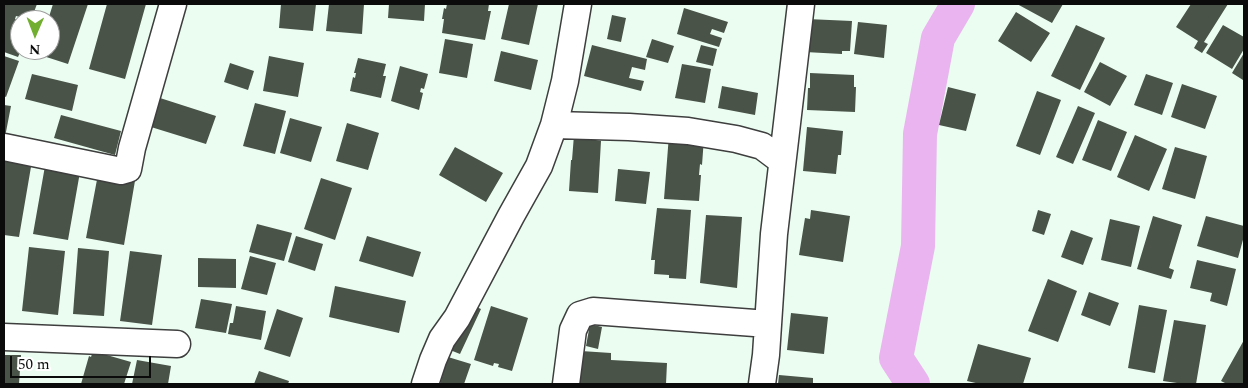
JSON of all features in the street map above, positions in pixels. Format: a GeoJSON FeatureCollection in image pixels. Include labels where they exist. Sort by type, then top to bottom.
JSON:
{"type":"FeatureCollection","features":[{"type":"Feature","properties":{"kind":"street"},"geometry":{"type":"LineString","coordinates":[[4,147],[120,172],[128,169],[132,148],[173,4]]}},
{"type":"Feature","properties":{"kind":"street"},"geometry":{"type":"LineString","coordinates":[[425,384],[442,339],[457,318],[539,166],[554,125],[565,81],[578,4]]}},
{"type":"Feature","properties":{"kind":"street"},"geometry":{"type":"LineString","coordinates":[[762,384],[766,355],[774,234],[801,4]]}},
{"type":"Feature","properties":{"kind":"street"},"geometry":{"type":"LineString","coordinates":[[554,125],[688,131],[736,139],[762,146],[782,161]]}},
{"type":"Feature","properties":{"kind":"street"},"geometry":{"type":"LineString","coordinates":[[566,384],[573,330],[580,315],[593,311],[768,324]]}},
{"type":"Feature","properties":{"kind":"street"},"geometry":{"type":"LineString","coordinates":[[4,337],[176,344]]}},
{"type":"Feature","properties":{"kind":"building"},"geometry":{"type":"Polygon","coordinates":[[[4,4],[37,4],[35,10],[10,10],[10,54],[4,52],[4,4]]]}},
{"type":"Feature","properties":{"kind":"building"},"geometry":{"type":"Polygon","coordinates":[[[53,4],[88,4],[68,64],[56,60],[60,60],[60,10],[51,10],[53,4]]]}},
{"type":"Feature","properties":{"kind":"building"},"geometry":{"type":"Polygon","coordinates":[[[107,4],[146,4],[125,79],[89,69],[107,4]]]}},
{"type":"Feature","properties":{"kind":"building"},"geometry":{"type":"Polygon","coordinates":[[[281,4],[316,4],[313,31],[279,28],[281,4]]]}},
{"type":"Feature","properties":{"kind":"building"},"geometry":{"type":"Polygon","coordinates":[[[329,4],[364,4],[362,34],[326,31],[329,4]]]}},
{"type":"Feature","properties":{"kind":"building"},"geometry":{"type":"Polygon","coordinates":[[[389,4],[425,4],[424,21],[388,18],[389,4]]]}},
{"type":"Feature","properties":{"kind":"building"},"geometry":{"type":"Polygon","coordinates":[[[447,4],[489,4],[488,11],[491,11],[485,40],[442,33],[444,19],[442,19],[444,8],[446,9],[447,4]]]}},
{"type":"Feature","properties":{"kind":"building"},"geometry":{"type":"Polygon","coordinates":[[[509,4],[538,4],[529,45],[501,39],[509,4]]]}},
{"type":"Feature","properties":{"kind":"building"},"geometry":{"type":"Polygon","coordinates":[[[1017,4],[1063,4],[1052,23],[1017,4]]]}},
{"type":"Feature","properties":{"kind":"building"},"geometry":{"type":"Polygon","coordinates":[[[1191,4],[1228,4],[1204,42],[1208,44],[1202,53],[1194,48],[1198,41],[1176,27],[1191,4]]]}},
{"type":"Feature","properties":{"kind":"building"},"geometry":{"type":"Polygon","coordinates":[[[684,8],[728,22],[724,33],[712,29],[710,34],[722,38],[719,47],[677,34],[684,8]]]}},
{"type":"Feature","properties":{"kind":"building"},"geometry":{"type":"Polygon","coordinates":[[[1016,12],[1050,33],[1031,62],[998,41],[1016,12]]]}},
{"type":"Feature","properties":{"kind":"building"},"geometry":{"type":"Polygon","coordinates":[[[612,15],[626,18],[621,42],[607,39],[612,15]]]}},
{"type":"Feature","properties":{"kind":"building"},"geometry":{"type":"Polygon","coordinates":[[[807,19],[852,21],[850,51],[842,51],[842,54],[805,52],[807,19]]]}},
{"type":"Feature","properties":{"kind":"building"},"geometry":{"type":"Polygon","coordinates":[[[858,22],[887,25],[884,58],[854,54],[858,22]]]}},
{"type":"Feature","properties":{"kind":"building"},"geometry":{"type":"Polygon","coordinates":[[[1076,25],[1105,38],[1080,90],[1051,76],[1076,25]]]}},
{"type":"Feature","properties":{"kind":"building"},"geometry":{"type":"Polygon","coordinates":[[[1223,25],[1244,37],[1244,49],[1232,69],[1206,53],[1223,25]]]}},
{"type":"Feature","properties":{"kind":"building"},"geometry":{"type":"Polygon","coordinates":[[[445,39],[473,44],[467,78],[439,73],[445,39]]]}},
{"type":"Feature","properties":{"kind":"building"},"geometry":{"type":"Polygon","coordinates":[[[652,39],[674,46],[668,63],[646,57],[652,39]]]}},
{"type":"Feature","properties":{"kind":"building"},"geometry":{"type":"Polygon","coordinates":[[[592,45],[647,59],[645,70],[632,67],[629,78],[644,81],[641,91],[584,76],[592,45]]]}},
{"type":"Feature","properties":{"kind":"building"},"geometry":{"type":"Polygon","coordinates":[[[701,45],[717,49],[713,66],[696,62],[701,45]]]}},
{"type":"Feature","properties":{"kind":"building"},"geometry":{"type":"Polygon","coordinates":[[[501,51],[538,60],[531,90],[494,81],[501,51]]]}},
{"type":"Feature","properties":{"kind":"building"},"geometry":{"type":"Polygon","coordinates":[[[1244,53],[1244,78],[1243,80],[1232,73],[1244,53]]]}},
{"type":"Feature","properties":{"kind":"building"},"geometry":{"type":"Polygon","coordinates":[[[4,56],[10,58],[10,60],[19,61],[6,97],[4,96],[4,56]]]}},
{"type":"Feature","properties":{"kind":"building"},"geometry":{"type":"Polygon","coordinates":[[[269,56],[304,63],[298,97],[263,91],[269,56]]]}},
{"type":"Feature","properties":{"kind":"building"},"geometry":{"type":"Polygon","coordinates":[[[358,58],[386,64],[383,76],[386,76],[381,98],[350,91],[353,77],[355,78],[356,73],[354,73],[358,58]]]}},
{"type":"Feature","properties":{"kind":"building"},"geometry":{"type":"Polygon","coordinates":[[[1100,62],[1127,76],[1110,106],[1084,92],[1100,62]]]}},
{"type":"Feature","properties":{"kind":"building"},"geometry":{"type":"Polygon","coordinates":[[[230,63],[254,71],[248,90],[224,82],[230,63]]]}},
{"type":"Feature","properties":{"kind":"building"},"geometry":{"type":"Polygon","coordinates":[[[682,64],[711,69],[705,103],[675,98],[682,64]]]}},
{"type":"Feature","properties":{"kind":"building"},"geometry":{"type":"Polygon","coordinates":[[[400,66],[428,74],[424,89],[421,88],[420,92],[423,93],[419,110],[391,101],[400,66]]]}},
{"type":"Feature","properties":{"kind":"building"},"geometry":{"type":"Polygon","coordinates":[[[810,73],[854,75],[854,87],[856,87],[855,112],[807,110],[810,73]]]}},
{"type":"Feature","properties":{"kind":"building"},"geometry":{"type":"Polygon","coordinates":[[[32,74],[78,85],[72,111],[25,99],[32,74]]]}},
{"type":"Feature","properties":{"kind":"building"},"geometry":{"type":"Polygon","coordinates":[[[1146,74],[1173,83],[1162,115],[1134,105],[1146,74]]]}},
{"type":"Feature","properties":{"kind":"building"},"geometry":{"type":"Polygon","coordinates":[[[1182,84],[1217,96],[1205,129],[1171,117],[1182,84]]]}},
{"type":"Feature","properties":{"kind":"building"},"geometry":{"type":"Polygon","coordinates":[[[722,86],[758,93],[755,115],[718,108],[722,86]]]}},
{"type":"Feature","properties":{"kind":"building"},"geometry":{"type":"Polygon","coordinates":[[[948,87],[976,94],[966,131],[939,125],[948,87]]]}},
{"type":"Feature","properties":{"kind":"building"},"geometry":{"type":"Polygon","coordinates":[[[1037,91],[1061,100],[1040,155],[1016,146],[1037,91]]]}},
{"type":"Feature","properties":{"kind":"building"},"geometry":{"type":"Polygon","coordinates":[[[160,98],[216,116],[206,144],[151,127],[160,98]]]}},
{"type":"Feature","properties":{"kind":"building"},"geometry":{"type":"Polygon","coordinates":[[[255,103],[286,111],[275,154],[243,146],[255,103]]]}},
{"type":"Feature","properties":{"kind":"building"},"geometry":{"type":"Polygon","coordinates":[[[4,105],[11,106],[5,137],[4,136],[4,105]]]}},
{"type":"Feature","properties":{"kind":"building"},"geometry":{"type":"Polygon","coordinates":[[[1078,106],[1095,113],[1073,164],[1056,157],[1078,106]]]}},
{"type":"Feature","properties":{"kind":"building"},"geometry":{"type":"Polygon","coordinates":[[[61,115],[121,131],[115,155],[54,138],[61,115]]]}},
{"type":"Feature","properties":{"kind":"building"},"geometry":{"type":"Polygon","coordinates":[[[290,118],[322,127],[311,162],[280,153],[290,118]]]}},
{"type":"Feature","properties":{"kind":"building"},"geometry":{"type":"Polygon","coordinates":[[[1098,120],[1127,132],[1111,171],[1082,160],[1098,120]]]}},
{"type":"Feature","properties":{"kind":"building"},"geometry":{"type":"Polygon","coordinates":[[[347,123],[379,133],[368,170],[336,161],[347,123]]]}},
{"type":"Feature","properties":{"kind":"building"},"geometry":{"type":"Polygon","coordinates":[[[807,127],[843,131],[841,155],[838,155],[836,174],[803,171],[807,127]]]}},
{"type":"Feature","properties":{"kind":"building"},"geometry":{"type":"Polygon","coordinates":[[[574,135],[591,136],[590,139],[601,141],[598,193],[569,191],[574,135]]]}},
{"type":"Feature","properties":{"kind":"building"},"geometry":{"type":"Polygon","coordinates":[[[669,135],[704,138],[702,165],[700,164],[699,175],[701,175],[699,201],[664,199],[669,135]]]}},
{"type":"Feature","properties":{"kind":"building"},"geometry":{"type":"Polygon","coordinates":[[[1135,135],[1167,149],[1149,191],[1117,177],[1135,135]]]}},
{"type":"Feature","properties":{"kind":"building"},"geometry":{"type":"Polygon","coordinates":[[[455,147],[503,173],[486,202],[439,175],[455,147]]]}},
{"type":"Feature","properties":{"kind":"building"},"geometry":{"type":"Polygon","coordinates":[[[1175,147],[1207,156],[1195,199],[1162,189],[1175,147]]]}},
{"type":"Feature","properties":{"kind":"building"},"geometry":{"type":"Polygon","coordinates":[[[4,156],[32,161],[19,237],[4,235],[4,156]]]}},
{"type":"Feature","properties":{"kind":"building"},"geometry":{"type":"Polygon","coordinates":[[[45,166],[80,172],[68,240],[33,234],[45,166]]]}},
{"type":"Feature","properties":{"kind":"building"},"geometry":{"type":"Polygon","coordinates":[[[99,169],[136,175],[124,245],[86,238],[99,169]]]}},
{"type":"Feature","properties":{"kind":"building"},"geometry":{"type":"Polygon","coordinates":[[[618,169],[650,172],[646,204],[615,201],[618,169]]]}},
{"type":"Feature","properties":{"kind":"building"},"geometry":{"type":"Polygon","coordinates":[[[321,178],[352,188],[335,240],[304,229],[321,178]]]}},
{"type":"Feature","properties":{"kind":"building"},"geometry":{"type":"Polygon","coordinates":[[[657,208],[691,210],[686,279],[669,278],[669,275],[654,274],[655,260],[651,260],[657,208]]]}},
{"type":"Feature","properties":{"kind":"building"},"geometry":{"type":"Polygon","coordinates":[[[811,210],[850,216],[843,262],[799,255],[805,218],[810,219],[811,210]]]}},
{"type":"Feature","properties":{"kind":"building"},"geometry":{"type":"Polygon","coordinates":[[[1038,210],[1051,214],[1044,235],[1032,231],[1038,210]]]}},
{"type":"Feature","properties":{"kind":"building"},"geometry":{"type":"Polygon","coordinates":[[[706,215],[742,217],[737,288],[700,283],[706,215]]]}},
{"type":"Feature","properties":{"kind":"building"},"geometry":{"type":"Polygon","coordinates":[[[1153,216],[1182,225],[1169,268],[1174,270],[1171,279],[1137,269],[1153,216]]]}},
{"type":"Feature","properties":{"kind":"building"},"geometry":{"type":"Polygon","coordinates":[[[1206,216],[1244,226],[1244,236],[1238,258],[1197,246],[1206,216]]]}},
{"type":"Feature","properties":{"kind":"building"},"geometry":{"type":"Polygon","coordinates":[[[1110,219],[1140,226],[1131,267],[1101,260],[1110,219]]]}},
{"type":"Feature","properties":{"kind":"building"},"geometry":{"type":"Polygon","coordinates":[[[257,224],[292,233],[284,261],[249,252],[257,224]]]}},
{"type":"Feature","properties":{"kind":"building"},"geometry":{"type":"Polygon","coordinates":[[[1071,230],[1093,238],[1083,265],[1061,257],[1071,230]]]}},
{"type":"Feature","properties":{"kind":"building"},"geometry":{"type":"Polygon","coordinates":[[[296,236],[323,244],[315,271],[288,262],[296,236]]]}},
{"type":"Feature","properties":{"kind":"building"},"geometry":{"type":"Polygon","coordinates":[[[367,236],[421,252],[413,277],[359,261],[367,236]]]}},
{"type":"Feature","properties":{"kind":"building"},"geometry":{"type":"Polygon","coordinates":[[[29,247],[65,251],[58,315],[22,311],[29,247]]]}},
{"type":"Feature","properties":{"kind":"building"},"geometry":{"type":"Polygon","coordinates":[[[78,248],[109,251],[104,316],[73,314],[78,248]]]}},
{"type":"Feature","properties":{"kind":"building"},"geometry":{"type":"Polygon","coordinates":[[[130,251],[162,255],[152,325],[120,321],[130,251]]]}},
{"type":"Feature","properties":{"kind":"building"},"geometry":{"type":"Polygon","coordinates":[[[250,256],[276,263],[267,295],[241,289],[250,256]]]}},
{"type":"Feature","properties":{"kind":"building"},"geometry":{"type":"Polygon","coordinates":[[[198,258],[236,259],[236,288],[198,287],[198,258]]]}},
{"type":"Feature","properties":{"kind":"building"},"geometry":{"type":"Polygon","coordinates":[[[1197,260],[1236,269],[1227,306],[1210,301],[1212,293],[1190,288],[1197,260]]]}},
{"type":"Feature","properties":{"kind":"building"},"geometry":{"type":"Polygon","coordinates":[[[1048,279],[1077,291],[1058,342],[1028,331],[1048,279]]]}},
{"type":"Feature","properties":{"kind":"building"},"geometry":{"type":"Polygon","coordinates":[[[335,286],[406,301],[399,333],[329,317],[335,286]]]}},
{"type":"Feature","properties":{"kind":"building"},"geometry":{"type":"Polygon","coordinates":[[[1089,292],[1119,303],[1110,326],[1081,315],[1089,292]]]}},
{"type":"Feature","properties":{"kind":"building"},"geometry":{"type":"Polygon","coordinates":[[[201,299],[232,304],[226,333],[195,328],[201,299]]]}},
{"type":"Feature","properties":{"kind":"building"},"geometry":{"type":"Polygon","coordinates":[[[470,304],[481,309],[460,354],[450,350],[470,304]]]}},
{"type":"Feature","properties":{"kind":"building"},"geometry":{"type":"Polygon","coordinates":[[[1139,305],[1167,310],[1155,373],[1128,368],[1139,305]]]}},
{"type":"Feature","properties":{"kind":"building"},"geometry":{"type":"Polygon","coordinates":[[[236,306],[266,311],[261,340],[228,334],[230,323],[233,323],[236,306]]]}},
{"type":"Feature","properties":{"kind":"building"},"geometry":{"type":"Polygon","coordinates":[[[491,306],[528,318],[512,371],[498,367],[499,364],[494,363],[493,366],[474,360],[491,306]]]}},
{"type":"Feature","properties":{"kind":"building"},"geometry":{"type":"Polygon","coordinates":[[[277,309],[303,318],[290,357],[264,349],[277,309]]]}},
{"type":"Feature","properties":{"kind":"building"},"geometry":{"type":"Polygon","coordinates":[[[791,313],[828,317],[824,354],[787,350],[791,313]]]}},
{"type":"Feature","properties":{"kind":"building"},"geometry":{"type":"Polygon","coordinates":[[[1174,320],[1206,325],[1196,384],[1163,381],[1174,320]]]}},
{"type":"Feature","properties":{"kind":"building"},"geometry":{"type":"Polygon","coordinates":[[[590,324],[602,327],[598,349],[586,346],[590,324]]]}},
{"type":"Feature","properties":{"kind":"building"},"geometry":{"type":"Polygon","coordinates":[[[1244,340],[1244,384],[1227,384],[1221,381],[1244,340]]]}},
{"type":"Feature","properties":{"kind":"building"},"geometry":{"type":"Polygon","coordinates":[[[978,344],[1031,358],[1023,384],[980,384],[967,381],[978,344]]]}},
{"type":"Feature","properties":{"kind":"building"},"geometry":{"type":"Polygon","coordinates":[[[93,351],[131,362],[124,384],[81,384],[89,356],[91,357],[93,351]]]}},
{"type":"Feature","properties":{"kind":"building"},"geometry":{"type":"Polygon","coordinates":[[[581,351],[611,353],[611,360],[667,363],[666,384],[579,384],[581,351]]]}},
{"type":"Feature","properties":{"kind":"building"},"geometry":{"type":"Polygon","coordinates":[[[4,355],[21,355],[19,384],[4,384],[4,355]]]}},
{"type":"Feature","properties":{"kind":"building"},"geometry":{"type":"Polygon","coordinates":[[[448,357],[471,364],[464,384],[440,384],[448,357]]]}},
{"type":"Feature","properties":{"kind":"building"},"geometry":{"type":"Polygon","coordinates":[[[137,360],[171,366],[168,384],[132,384],[137,360]]]}},
{"type":"Feature","properties":{"kind":"building"},"geometry":{"type":"Polygon","coordinates":[[[259,371],[289,381],[288,384],[254,384],[259,371]]]}},
{"type":"Feature","properties":{"kind":"building"},"geometry":{"type":"Polygon","coordinates":[[[779,375],[813,378],[813,384],[778,384],[779,375]]]}},
{"type":"Feature","properties":{"kind":"waterway"},"geometry":{"type":"LineString","coordinates":[[913,384],[896,358],[918,246],[920,134],[938,38],[958,4]]}}]}
